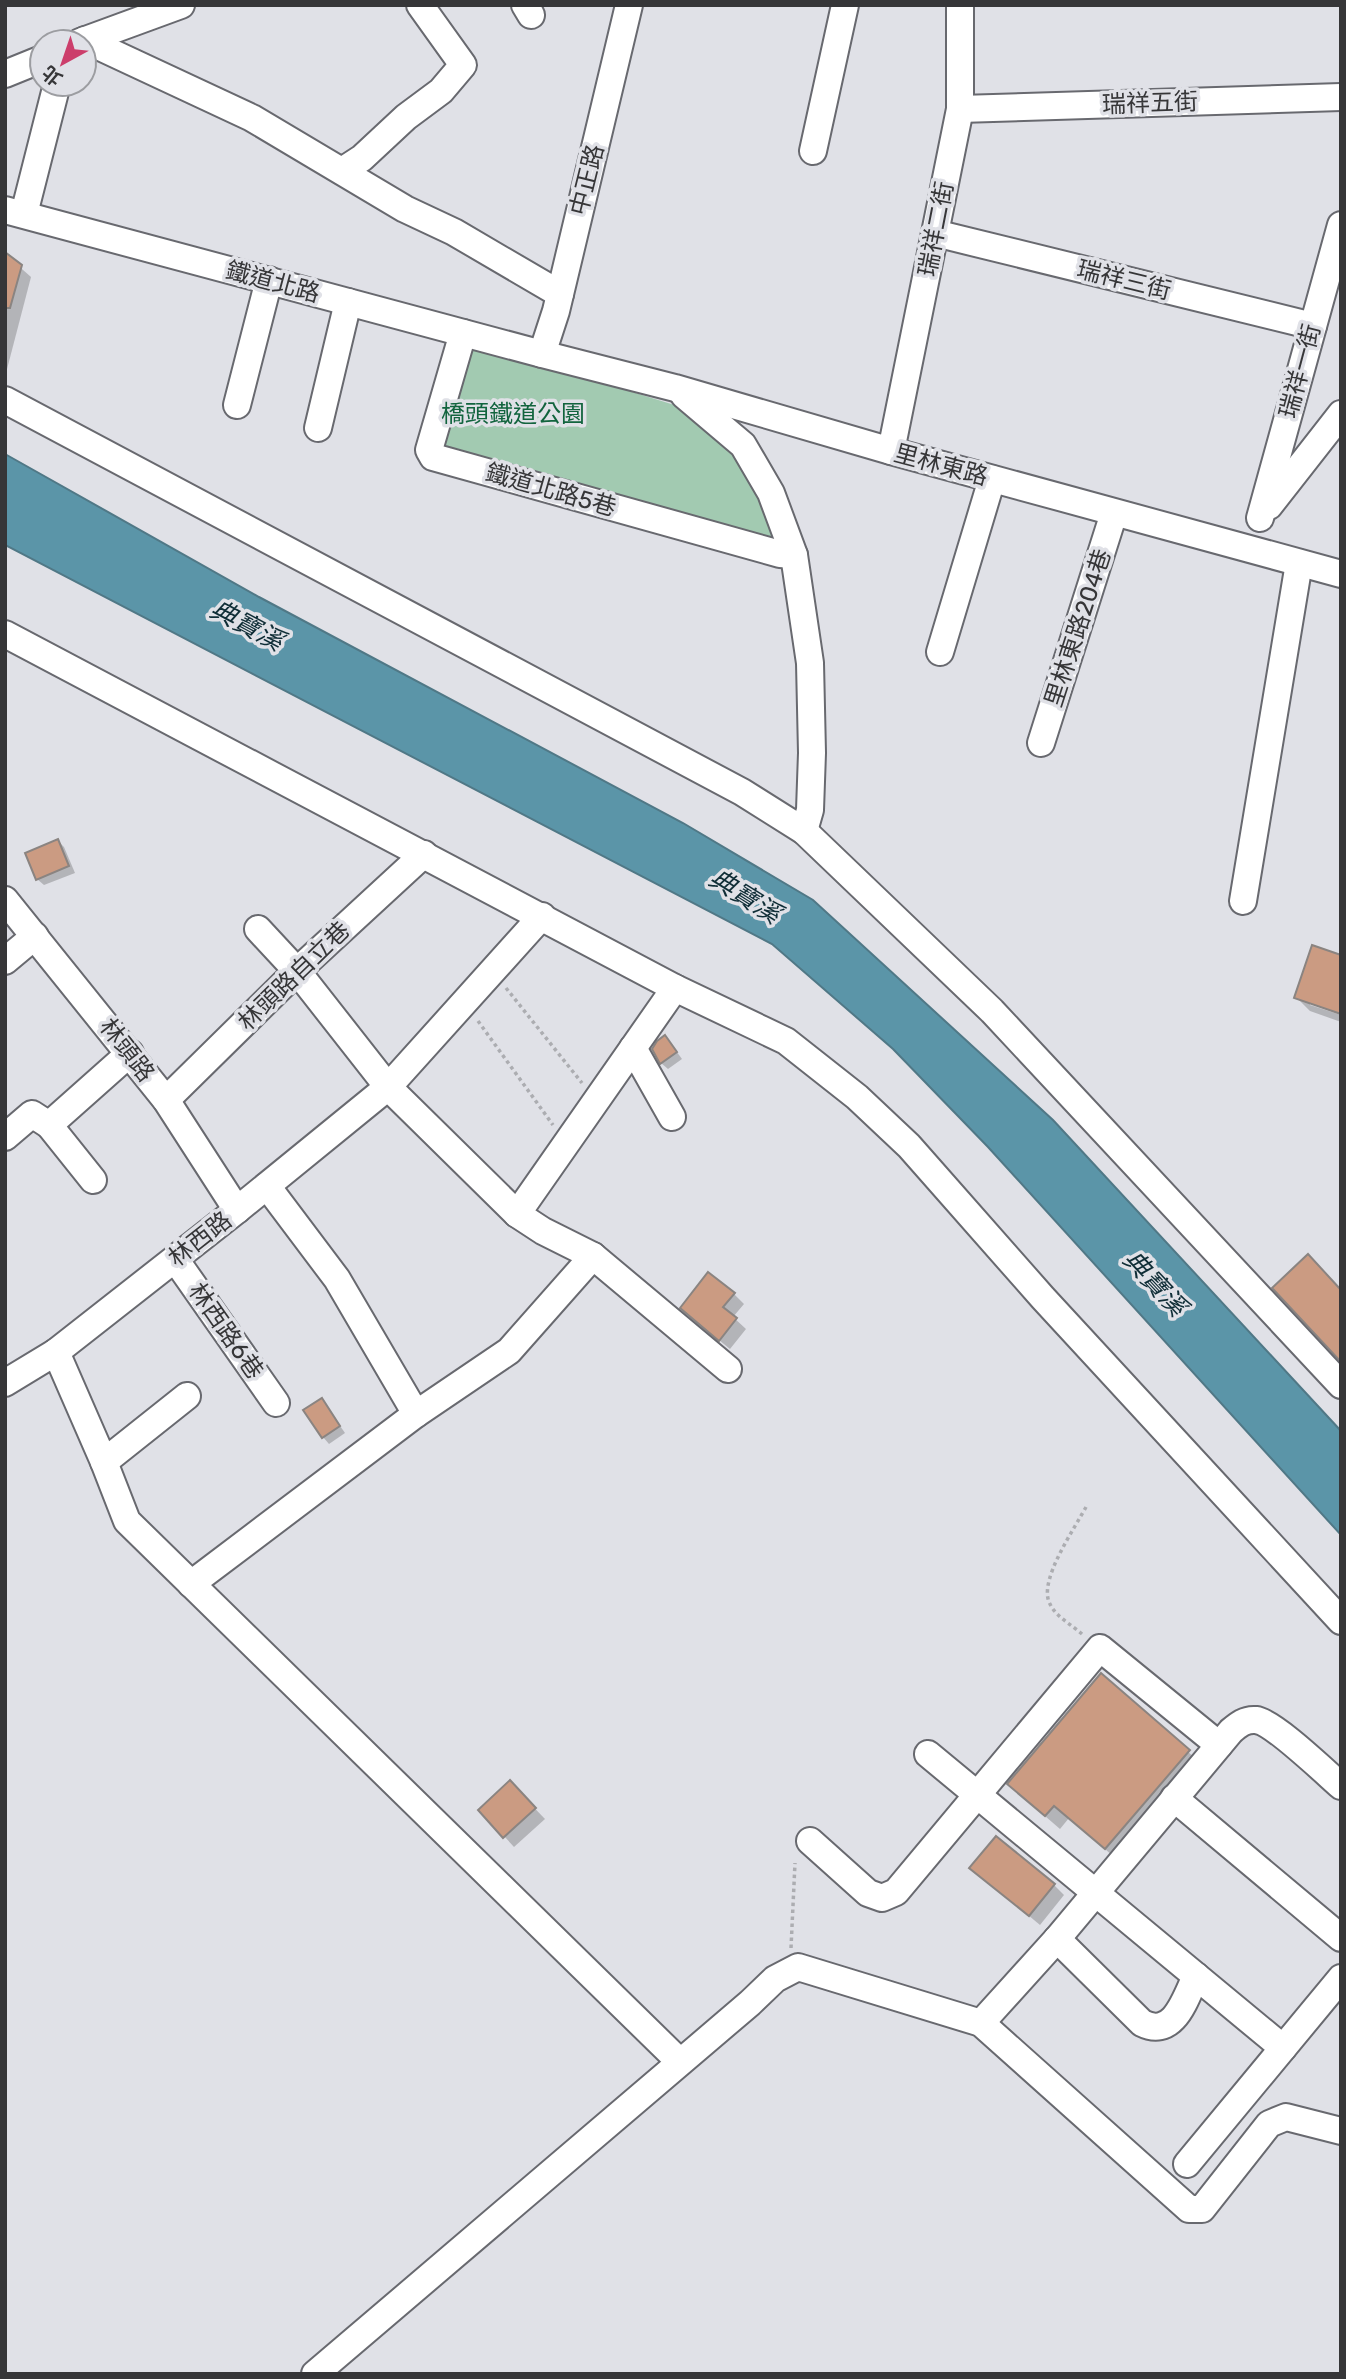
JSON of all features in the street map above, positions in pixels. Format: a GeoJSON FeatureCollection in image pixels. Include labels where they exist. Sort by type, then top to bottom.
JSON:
{"type":"FeatureCollection","features":[{"type":"Feature","properties":{"kind":"street"},"geometry":{"type":"LineString","coordinates":[[98,33],[133,13],[181,5]]}},
{"type":"Feature","properties":{"kind":"street"},"geometry":{"type":"LineString","coordinates":[[342,171],[362,158],[406,117],[441,92],[463,65],[420,5]]}},
{"type":"Feature","properties":{"kind":"street","name":"中正路"},"geometry":{"type":"LineString","coordinates":[[541,354],[560,293],[629,5]]}},
{"type":"Feature","properties":{"kind":"street"},"geometry":{"type":"LineString","coordinates":[[813,151],[845,5]]}},
{"type":"Feature","properties":{"kind":"street","name":"瑞祥二街"},"geometry":{"type":"LineString","coordinates":[[891,451],[960,109],[960,5]]}},
{"type":"Feature","properties":{"kind":"street"},"geometry":{"type":"LineString","coordinates":[[98,48],[251,118],[405,209],[454,232],[560,293]]}},
{"type":"Feature","properties":{"kind":"street"},"geometry":{"type":"LineString","coordinates":[[5,74],[28,65]]}},
{"type":"Feature","properties":{"kind":"street","name":"瑞祥五街"},"geometry":{"type":"LineString","coordinates":[[960,109],[1341,97]]}},
{"type":"Feature","properties":{"kind":"street"},"geometry":{"type":"LineString","coordinates":[[15,212],[52,98]]}},
{"type":"Feature","properties":{"kind":"street","name":"鐵道北路"},"geometry":{"type":"LineString","coordinates":[[15,212],[541,354]]}},
{"type":"Feature","properties":{"kind":"street","name":"瑞祥一街"},"geometry":{"type":"LineString","coordinates":[[1253,551],[1341,225]]}},
{"type":"Feature","properties":{"kind":"street","name":"瑞祥三街"},"geometry":{"type":"LineString","coordinates":[[935,233],[1312,326]]}},
{"type":"Feature","properties":{"kind":"street"},"geometry":{"type":"LineString","coordinates":[[237,405],[269,280]]}},
{"type":"Feature","properties":{"kind":"street"},"geometry":{"type":"LineString","coordinates":[[318,428],[348,302]]}},
{"type":"Feature","properties":{"kind":"street","name":"鐵道北路5巷"},"geometry":{"type":"LineString","coordinates":[[463,333],[429,450],[433,457],[780,554],[794,555]]}},
{"type":"Feature","properties":{"kind":"street","name":"里林東路"},"geometry":{"type":"LineString","coordinates":[[541,354],[675,388],[891,451],[1341,574]]}},
{"type":"Feature","properties":{"kind":"street"},"geometry":{"type":"LineString","coordinates":[[675,388],[743,445],[771,493],[794,555],[810,663],[810,810],[804,831]]}},
{"type":"Feature","properties":{"kind":"street"},"geometry":{"type":"LineString","coordinates":[[5,400],[742,792],[804,831],[992,1011],[1341,1385]]}},
{"type":"Feature","properties":{"kind":"street"},"geometry":{"type":"LineString","coordinates":[[1260,518],[1341,414]]}},
{"type":"Feature","properties":{"kind":"street"},"geometry":{"type":"LineString","coordinates":[[940,652],[992,479]]}},
{"type":"Feature","properties":{"kind":"street","name":"里林東路204巷"},"geometry":{"type":"LineString","coordinates":[[1041,743],[1114,513]]}},
{"type":"Feature","properties":{"kind":"street"},"geometry":{"type":"LineString","coordinates":[[1243,901],[1299,564]]}},
{"type":"Feature","properties":{"kind":"street"},"geometry":{"type":"LineString","coordinates":[[5,634],[675,988],[786,1041],[858,1097],[909,1146],[1043,1298],[1341,1621]]}},
{"type":"Feature","properties":{"kind":"street","name":"林頭路自立巷"},"geometry":{"type":"LineString","coordinates":[[166,1101],[297,971],[424,854]]}},
{"type":"Feature","properties":{"kind":"street","name":"林頭路"},"geometry":{"type":"LineString","coordinates":[[5,900],[166,1101],[237,1210]]}},
{"type":"Feature","properties":{"kind":"street","name":"林西路"},"geometry":{"type":"LineString","coordinates":[[5,1383],[56,1352],[388,1087],[542,916]]}},
{"type":"Feature","properties":{"kind":"street"},"geometry":{"type":"LineString","coordinates":[[258,929],[297,971],[388,1087],[517,1214],[543,1231],[593,1256],[728,1369]]}},
{"type":"Feature","properties":{"kind":"street"},"geometry":{"type":"LineString","coordinates":[[5,961],[35,936]]}},
{"type":"Feature","properties":{"kind":"street"},"geometry":{"type":"LineString","coordinates":[[517,1214],[675,988]]}},
{"type":"Feature","properties":{"kind":"street"},"geometry":{"type":"LineString","coordinates":[[633,1048],[672,1117]]}},
{"type":"Feature","properties":{"kind":"street"},"geometry":{"type":"LineString","coordinates":[[49,1125],[130,1053]]}},
{"type":"Feature","properties":{"kind":"street"},"geometry":{"type":"LineString","coordinates":[[5,1137],[32,1114],[49,1125],[93,1180]]}},
{"type":"Feature","properties":{"kind":"street"},"geometry":{"type":"LineString","coordinates":[[267,1186],[337,1279],[416,1414]]}},
{"type":"Feature","properties":{"kind":"street"},"geometry":{"type":"LineString","coordinates":[[191,1584],[416,1414],[509,1351],[593,1256]]}},
{"type":"Feature","properties":{"kind":"street","name":"林西路6巷"},"geometry":{"type":"LineString","coordinates":[[175,1259],[276,1403]]}},
{"type":"Feature","properties":{"kind":"street"},"geometry":{"type":"LineString","coordinates":[[56,1352],[127,1521],[680,2062]]}},
{"type":"Feature","properties":{"kind":"street"},"geometry":{"type":"LineString","coordinates":[[104,1462],[187,1396]]}},
{"type":"Feature","properties":{"kind":"street"},"geometry":{"type":"LineString","coordinates":[[803,1852],[868,1893],[882,1898],[896,1892],[1100,1648],[1219,1745]]}},
{"type":"Feature","properties":{"kind":"street"},"geometry":{"type":"LineString","coordinates":[[981,2022],[1057,1939],[1219,1745],[1243,1721],[1257,1720],[1272,1728],[1341,1786]]}},
{"type":"Feature","properties":{"kind":"street"},"geometry":{"type":"LineString","coordinates":[[928,1755],[1283,2048]]}},
{"type":"Feature","properties":{"kind":"street"},"geometry":{"type":"LineString","coordinates":[[1174,1798],[1341,1938]]}},
{"type":"Feature","properties":{"kind":"street"},"geometry":{"type":"LineString","coordinates":[[1057,1939],[1142,2023],[1152,2028],[1175,2018],[1196,1976]]}},
{"type":"Feature","properties":{"kind":"street"},"geometry":{"type":"LineString","coordinates":[[315,2374],[775,1979],[798,1967],[981,2022],[1189,2209],[1202,2209],[1269,2124],[1286,2117],[1341,2131]]}},
{"type":"Feature","properties":{"kind":"street"},"geometry":{"type":"LineString","coordinates":[[1187,2164],[1341,1978]]}},
{"type":"Feature","properties":{"kind":"path"},"geometry":{"type":"LineString","coordinates":[[493,971],[596,1101]]}},
{"type":"Feature","properties":{"kind":"path"},"geometry":{"type":"LineString","coordinates":[[464,1003],[567,1144]]}},
{"type":"Feature","properties":{"kind":"path"},"geometry":{"type":"LineString","coordinates":[[1087,1505],[1049,1577],[1046,1593],[1050,1605],[1057,1613],[1100,1648]]}},
{"type":"Feature","properties":{"kind":"path"},"geometry":{"type":"LineString","coordinates":[[789,1971],[803,1852]]}},
{"type":"Feature","properties":{"kind":"green space","name":"橋頭鐵道公園"},"geometry":{"type":"Polygon","coordinates":[[[470,342],[681,407],[737,451],[759,490],[780,546],[440,451],[470,342]]]}},
{"type":"Feature","properties":{"kind":"water","name":"典寶溪"},"geometry":{"type":"Polygon","coordinates":[[[5,454],[259,597],[683,823],[813,900],[1053,1120],[1341,1431],[1341,1535],[988,1147],[893,1049],[772,944],[5,545],[5,454]]]}},
{"type":"Feature","properties":{"kind":"building"},"geometry":{"type":"Polygon","coordinates":[[[5,252],[22,265],[10,308],[5,308],[5,252]]]}},
{"type":"Feature","properties":{"kind":"building"},"geometry":{"type":"Polygon","coordinates":[[[58,839],[69,866],[36,880],[25,853],[58,839]]]}},
{"type":"Feature","properties":{"kind":"building"},"geometry":{"type":"Polygon","coordinates":[[[1312,945],[1341,955],[1341,1014],[1294,998],[1312,945]]]}},
{"type":"Feature","properties":{"kind":"building"},"geometry":{"type":"Polygon","coordinates":[[[665,1035],[677,1052],[660,1064],[652,1049],[665,1035]]]}},
{"type":"Feature","properties":{"kind":"building"},"geometry":{"type":"Polygon","coordinates":[[[1308,1254],[1341,1290],[1341,1362],[1272,1288],[1308,1254]]]}},
{"type":"Feature","properties":{"kind":"building"},"geometry":{"type":"Polygon","coordinates":[[[708,1272],[735,1293],[723,1307],[737,1318],[719,1341],[680,1308],[708,1272]]]}},
{"type":"Feature","properties":{"kind":"building"},"geometry":{"type":"Polygon","coordinates":[[[322,1398],[340,1426],[322,1438],[303,1410],[322,1398]]]}},
{"type":"Feature","properties":{"kind":"building"},"geometry":{"type":"Polygon","coordinates":[[[1101,1673],[1190,1750],[1105,1849],[1054,1806],[1045,1816],[1007,1784],[1101,1673]]]}},
{"type":"Feature","properties":{"kind":"building"},"geometry":{"type":"Polygon","coordinates":[[[510,1780],[536,1808],[503,1838],[478,1810],[510,1780]]]}},
{"type":"Feature","properties":{"kind":"building"},"geometry":{"type":"Polygon","coordinates":[[[996,1836],[1055,1884],[1029,1916],[969,1868],[996,1836]]]}}]}
